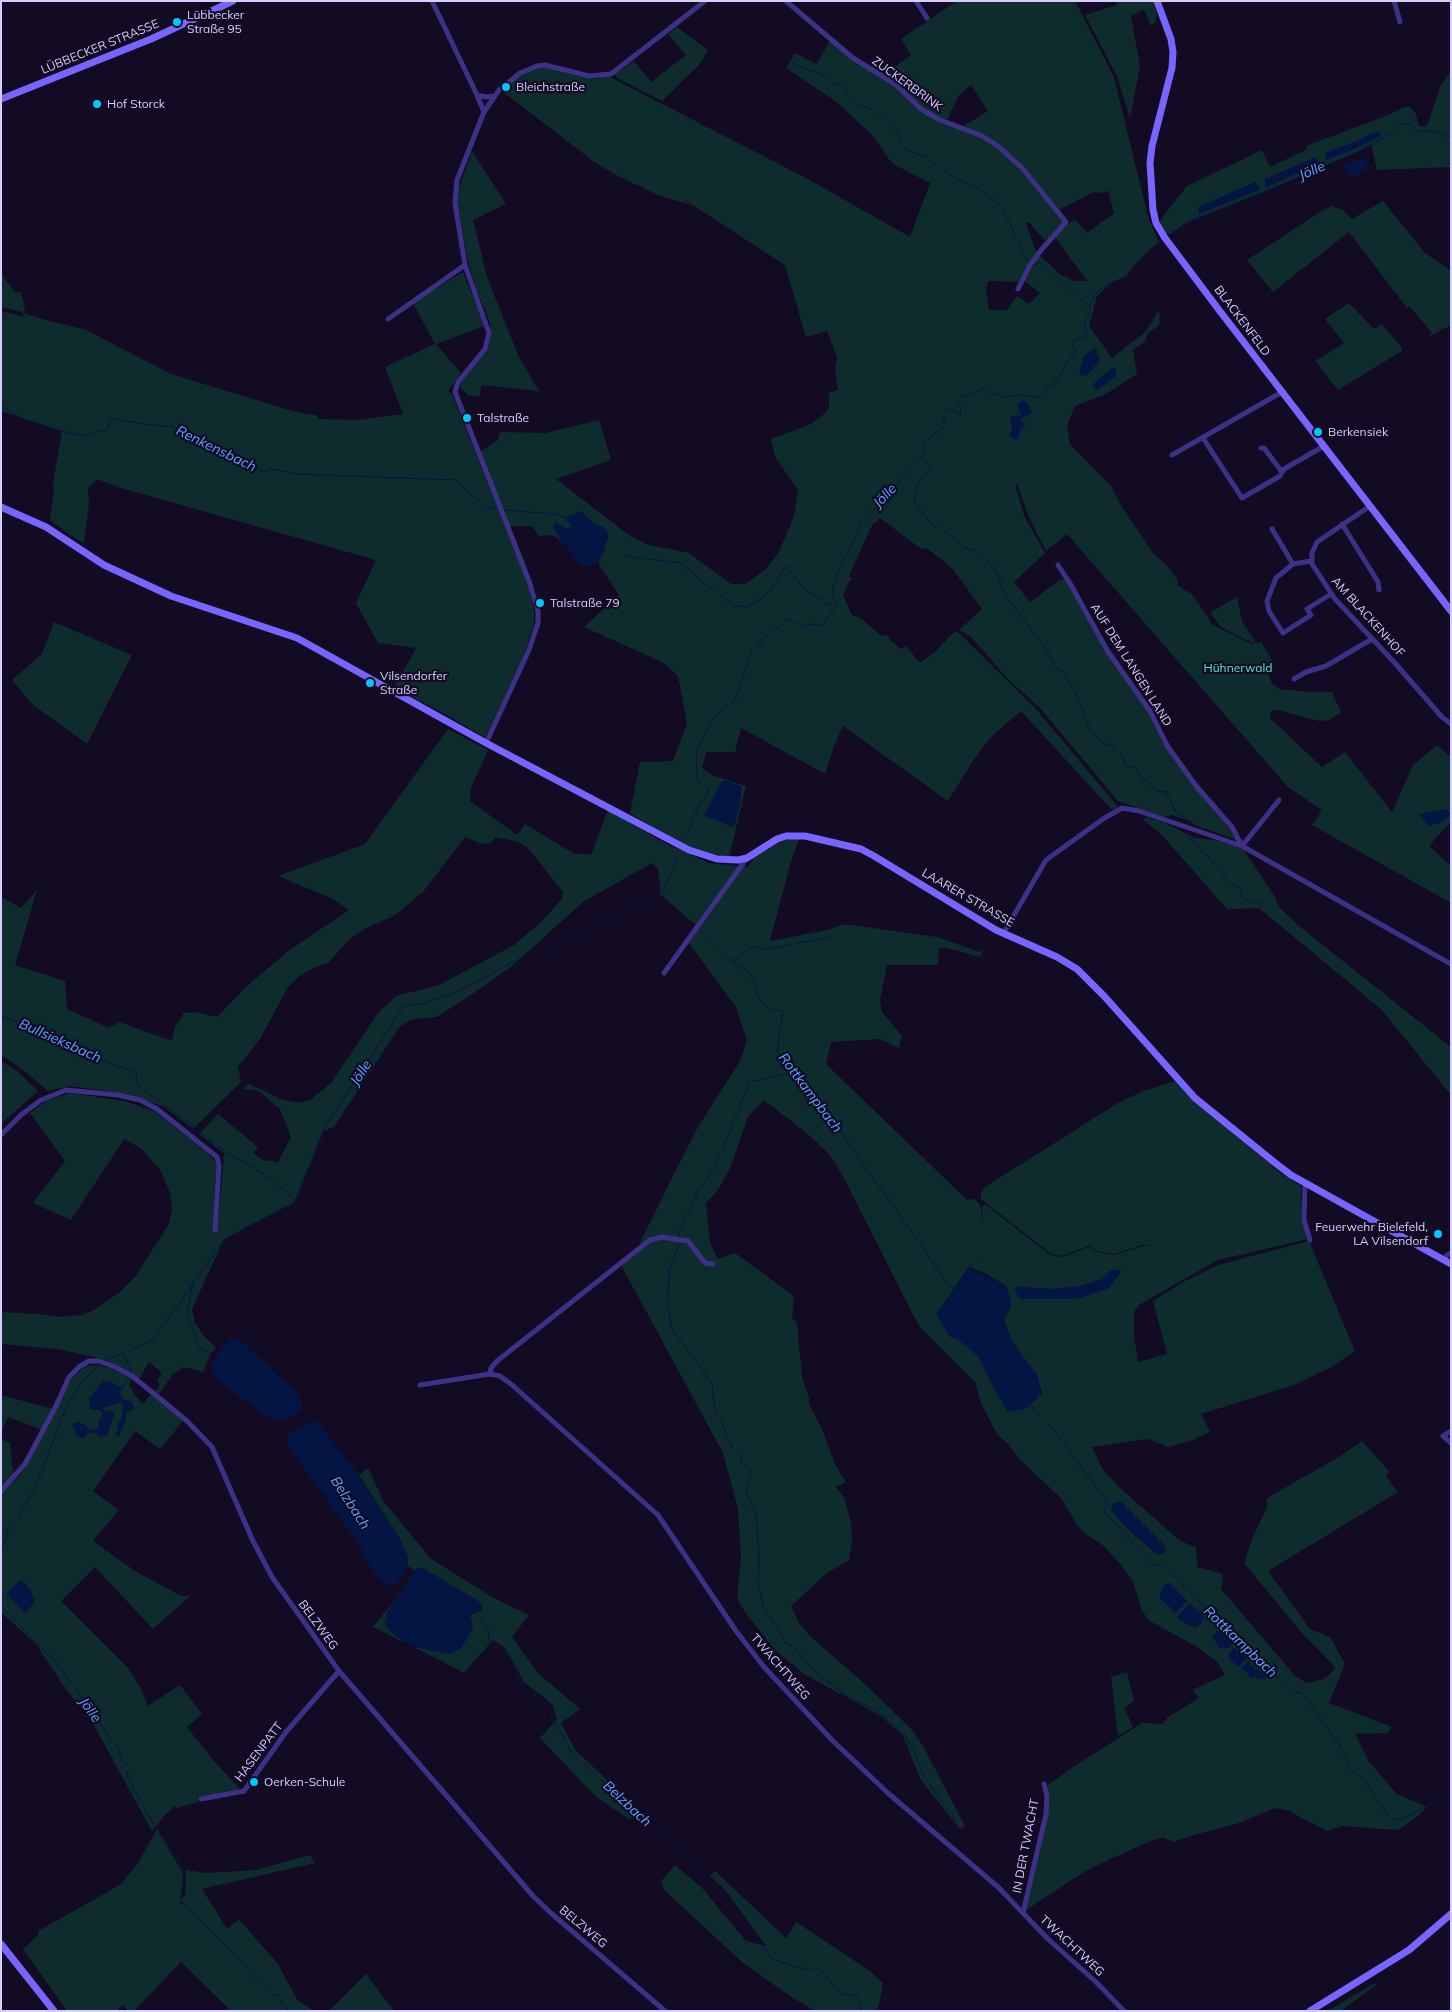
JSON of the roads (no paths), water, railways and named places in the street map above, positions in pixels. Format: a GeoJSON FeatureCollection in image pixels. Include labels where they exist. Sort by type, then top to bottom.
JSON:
{"type":"FeatureCollection","features":[{"type":"Feature","properties":{"kind":"street","name":"LÜBBECKER STRASSE"},"geometry":{"type":"LineString","coordinates":[[1,99],[151,39],[233,1]]}},
{"type":"Feature","properties":{"kind":"street"},"geometry":{"type":"LineString","coordinates":[[432,1],[484,112]]}},
{"type":"Feature","properties":{"kind":"street"},"geometry":{"type":"LineString","coordinates":[[486,743],[529,650],[538,622],[538,611],[529,581],[455,392],[458,382],[485,349],[489,333],[465,265],[455,203],[457,180],[484,112],[494,96],[520,73],[537,66],[551,66],[589,76],[600,76],[616,72],[705,1]]}},
{"type":"Feature","properties":{"kind":"street","name":"ZUCKERBRINK"},"geometry":{"type":"LineString","coordinates":[[786,1],[853,58],[895,84],[929,114],[982,136],[998,146],[1023,169],[1066,222],[1030,265],[1018,289]]}},
{"type":"Feature","properties":{"kind":"street"},"geometry":{"type":"LineString","coordinates":[[916,1],[927,18]]}},
{"type":"Feature","properties":{"kind":"street","name":"BLACKENFELD"},"geometry":{"type":"LineString","coordinates":[[1157,1],[1169,33],[1173,52],[1172,68],[1152,146],[1150,163],[1153,210],[1156,223],[1165,238],[1282,392],[1451,611]]}},
{"type":"Feature","properties":{"kind":"street"},"geometry":{"type":"LineString","coordinates":[[1394,1],[1400,22]]}},
{"type":"Feature","properties":{"kind":"street"},"geometry":{"type":"LineString","coordinates":[[477,95],[494,96]]}},
{"type":"Feature","properties":{"kind":"street"},"geometry":{"type":"LineString","coordinates":[[388,319],[465,265]]}},
{"type":"Feature","properties":{"kind":"street"},"geometry":{"type":"LineString","coordinates":[[1172,455],[1282,392]]}},
{"type":"Feature","properties":{"kind":"street"},"geometry":{"type":"LineString","coordinates":[[1203,438],[1242,498],[1280,476],[1284,469],[1324,446]]}},
{"type":"Feature","properties":{"kind":"street"},"geometry":{"type":"LineString","coordinates":[[1261,448],[1264,448],[1282,472]]}},
{"type":"Feature","properties":{"kind":"street"},"geometry":{"type":"LineString","coordinates":[[1331,594],[1307,609],[1311,615],[1284,633],[1269,611],[1266,601],[1276,578],[1293,564],[1311,561],[1315,544],[1370,506]]}},
{"type":"Feature","properties":{"kind":"street"},"geometry":{"type":"LineString","coordinates":[[1,508],[46,527],[104,565],[163,592],[187,602],[297,638],[486,743],[689,850],[717,859],[738,860],[747,858]]}},
{"type":"Feature","properties":{"kind":"street"},"geometry":{"type":"LineString","coordinates":[[1342,524],[1378,582],[1379,590]]}},
{"type":"Feature","properties":{"kind":"street"},"geometry":{"type":"LineString","coordinates":[[1272,529],[1293,564]]}},
{"type":"Feature","properties":{"kind":"street","name":"AM BLACKENHOF"},"geometry":{"type":"LineString","coordinates":[[1311,561],[1331,594],[1445,720],[1451,724]]}},
{"type":"Feature","properties":{"kind":"street","name":"AUF DEM LANGEN LAND"},"geometry":{"type":"LineString","coordinates":[[1058,565],[1107,650],[1150,711],[1168,747],[1197,787],[1232,827],[1242,846]]}},
{"type":"Feature","properties":{"kind":"street"},"geometry":{"type":"LineString","coordinates":[[1294,679],[1306,672],[1326,666],[1372,639]]}},
{"type":"Feature","properties":{"kind":"street"},"geometry":{"type":"LineString","coordinates":[[1242,846],[1279,800]]}},
{"type":"Feature","properties":{"kind":"street"},"geometry":{"type":"LineString","coordinates":[[1003,934],[1046,860],[1098,822],[1122,808],[1139,811],[1242,846],[1451,964]]}},
{"type":"Feature","properties":{"kind":"street","name":"LAARER STRASSE"},"geometry":{"type":"LineString","coordinates":[[747,858],[770,843],[786,836],[805,836],[861,849],[1003,934],[1057,957],[1077,970],[1105,997],[1196,1098],[1274,1162],[1305,1183],[1451,1264]]}},
{"type":"Feature","properties":{"kind":"street"},"geometry":{"type":"LineString","coordinates":[[664,973],[747,858]]}},
{"type":"Feature","properties":{"kind":"street"},"geometry":{"type":"LineString","coordinates":[[1,1135],[21,1115],[41,1100],[66,1090],[108,1094],[140,1100],[157,1109],[217,1157],[219,1166],[216,1230]]}},
{"type":"Feature","properties":{"kind":"street"},"geometry":{"type":"LineString","coordinates":[[1305,1183],[1304,1220],[1310,1240]]}},
{"type":"Feature","properties":{"kind":"street"},"geometry":{"type":"LineString","coordinates":[[420,1385],[490,1374],[491,1368],[497,1361],[650,1240],[662,1237],[688,1242],[705,1263],[714,1264]]}},
{"type":"Feature","properties":{"kind":"street"},"geometry":{"type":"LineString","coordinates":[[1443,1260],[1451,1253]]}},
{"type":"Feature","properties":{"kind":"street","name":"BELZWEG"},"geometry":{"type":"LineString","coordinates":[[1,1491],[25,1464],[45,1428],[69,1377],[79,1367],[89,1361],[98,1361],[132,1376],[180,1415],[212,1447],[252,1539],[272,1577],[339,1671],[533,1896],[665,2011]]}},
{"type":"Feature","properties":{"kind":"street","name":"TWACHTWEG"},"geometry":{"type":"LineString","coordinates":[[490,1374],[500,1376],[511,1384],[658,1515],[736,1631],[793,1700],[889,1794],[998,1887],[1124,2011]]}},
{"type":"Feature","properties":{"kind":"street"},"geometry":{"type":"LineString","coordinates":[[1451,1430],[1443,1436],[1451,1443]]}},
{"type":"Feature","properties":{"kind":"street","name":"HASENPATT"},"geometry":{"type":"LineString","coordinates":[[201,1799],[244,1791],[286,1732],[339,1671]]}},
{"type":"Feature","properties":{"kind":"street","name":"IN DER TWACHT"},"geometry":{"type":"LineString","coordinates":[[1023,1913],[1046,1814],[1047,1796],[1044,1784]]}},
{"type":"Feature","properties":{"kind":"street"},"geometry":{"type":"LineString","coordinates":[[1310,2011],[1409,1950],[1451,1914]]}},
{"type":"Feature","properties":{"kind":"street"},"geometry":{"type":"LineString","coordinates":[[1,1944],[54,2011]]}},
{"type":"Feature","properties":{"kind":"water"},"geometry":{"type":"Polygon","coordinates":[[[1379,132],[1381,136],[1326,160],[1325,155],[1327,152],[1379,132]]]}},
{"type":"Feature","properties":{"kind":"water"},"geometry":{"type":"Polygon","coordinates":[[[1315,157],[1319,163],[1265,188],[1265,179],[1315,157]]]}},
{"type":"Feature","properties":{"kind":"water"},"geometry":{"type":"Polygon","coordinates":[[[1366,157],[1368,170],[1348,178],[1343,166],[1366,157]]]}},
{"type":"Feature","properties":{"kind":"water"},"geometry":{"type":"Polygon","coordinates":[[[1255,182],[1260,188],[1259,190],[1199,214],[1198,207],[1255,182]]]}},
{"type":"Feature","properties":{"kind":"water"},"geometry":{"type":"Polygon","coordinates":[[[1096,348],[1097,355],[1101,359],[1087,375],[1081,376],[1079,371],[1084,356],[1096,348]]]}},
{"type":"Feature","properties":{"kind":"water"},"geometry":{"type":"Polygon","coordinates":[[[1113,367],[1117,370],[1116,376],[1097,391],[1093,386],[1094,383],[1113,367]]]}},
{"type":"Feature","properties":{"kind":"water"},"geometry":{"type":"Polygon","coordinates":[[[1022,400],[1027,403],[1032,412],[1022,419],[1021,423],[1024,423],[1025,427],[1020,431],[1019,437],[1015,440],[1009,435],[1012,430],[1010,418],[1013,415],[1021,416],[1017,405],[1022,400]]]}},
{"type":"Feature","properties":{"kind":"water"},"geometry":{"type":"Polygon","coordinates":[[[582,511],[592,523],[604,528],[608,532],[608,538],[598,563],[590,566],[584,566],[577,560],[561,541],[553,527],[556,522],[565,528],[570,528],[571,524],[567,521],[566,517],[582,511]]]}},
{"type":"Feature","properties":{"kind":"water"},"geometry":{"type":"Polygon","coordinates":[[[724,780],[741,786],[741,800],[734,827],[704,816],[724,780]]]}},
{"type":"Feature","properties":{"kind":"water"},"geometry":{"type":"Polygon","coordinates":[[[1447,809],[1450,814],[1447,818],[1442,822],[1429,826],[1419,814],[1447,809]]]}},
{"type":"Feature","properties":{"kind":"water"},"geometry":{"type":"Polygon","coordinates":[[[968,1268],[1005,1285],[1009,1293],[1011,1306],[1004,1320],[1012,1342],[1037,1375],[1042,1393],[1027,1408],[1008,1412],[979,1357],[957,1338],[950,1337],[937,1315],[968,1268]]]}},
{"type":"Feature","properties":{"kind":"water"},"geometry":{"type":"Polygon","coordinates":[[[1111,1270],[1122,1270],[1109,1288],[1077,1299],[1021,1299],[1015,1292],[1017,1286],[1051,1289],[1077,1287],[1100,1280],[1111,1270]]]}},
{"type":"Feature","properties":{"kind":"water"},"geometry":{"type":"Polygon","coordinates":[[[239,1339],[295,1390],[303,1404],[300,1411],[287,1419],[275,1420],[262,1414],[219,1381],[211,1369],[213,1364],[220,1351],[230,1340],[239,1339]]]}},
{"type":"Feature","properties":{"kind":"water"},"geometry":{"type":"Polygon","coordinates":[[[103,1381],[109,1381],[122,1388],[120,1394],[122,1399],[132,1402],[134,1408],[126,1413],[125,1422],[119,1436],[116,1434],[117,1426],[122,1418],[123,1405],[121,1402],[102,1408],[106,1412],[113,1411],[115,1413],[107,1435],[99,1437],[96,1432],[92,1432],[83,1438],[77,1436],[72,1426],[74,1423],[79,1422],[90,1430],[98,1429],[101,1416],[104,1413],[101,1410],[89,1408],[89,1399],[103,1381]]]}},
{"type":"Feature","properties":{"kind":"water"},"geometry":{"type":"Polygon","coordinates":[[[315,1420],[351,1464],[399,1537],[407,1555],[408,1566],[396,1584],[387,1586],[379,1579],[364,1557],[361,1547],[287,1444],[286,1437],[290,1432],[315,1420]]]}},
{"type":"Feature","properties":{"kind":"water"},"geometry":{"type":"Polygon","coordinates":[[[1121,1502],[1164,1545],[1166,1552],[1158,1555],[1123,1524],[1111,1510],[1114,1503],[1121,1502]]]}},
{"type":"Feature","properties":{"kind":"water"},"geometry":{"type":"Polygon","coordinates":[[[421,1567],[472,1597],[483,1607],[470,1615],[473,1629],[461,1648],[451,1654],[414,1647],[405,1643],[386,1627],[384,1622],[392,1603],[415,1571],[421,1567]]]}},
{"type":"Feature","properties":{"kind":"water"},"geometry":{"type":"Polygon","coordinates":[[[21,1579],[31,1590],[35,1602],[25,1613],[6,1594],[21,1579]]]}},
{"type":"Feature","properties":{"kind":"water"},"geometry":{"type":"Polygon","coordinates":[[[1166,1583],[1170,1583],[1187,1601],[1176,1613],[1160,1598],[1159,1594],[1166,1583]]]}},
{"type":"Feature","properties":{"kind":"water"},"geometry":{"type":"Polygon","coordinates":[[[1190,1603],[1204,1616],[1202,1623],[1195,1628],[1178,1619],[1178,1615],[1190,1603]]]}},
{"type":"Feature","properties":{"kind":"water"},"geometry":{"type":"Polygon","coordinates":[[[1218,1630],[1231,1641],[1232,1645],[1228,1648],[1220,1649],[1212,1637],[1218,1630]]]}},
{"type":"Feature","properties":{"kind":"water"},"geometry":{"type":"Polygon","coordinates":[[[1234,1647],[1247,1658],[1238,1667],[1228,1657],[1234,1647]]]}},
{"type":"Feature","properties":{"kind":"water"},"geometry":{"type":"Polygon","coordinates":[[[1248,1661],[1253,1667],[1268,1677],[1267,1679],[1257,1679],[1256,1676],[1250,1679],[1241,1668],[1248,1661]]]}},
{"type":"Feature","properties":{"kind":"waterway"},"geometry":{"type":"LineString","coordinates":[[792,63],[820,73],[830,81],[841,85],[855,101],[862,106],[874,110],[888,123],[896,131],[905,149],[925,157],[958,180],[977,187],[989,198],[996,201],[1003,209],[1028,263]]}},
{"type":"Feature","properties":{"kind":"waterway","name":"Jölle"},"geometry":{"type":"LineString","coordinates":[[1169,235],[1188,223],[1361,151],[1393,132],[1399,125],[1410,123],[1417,132],[1433,130],[1451,138]]}},
{"type":"Feature","properties":{"kind":"waterway","name":"Jölle"},"geometry":{"type":"LineString","coordinates":[[687,835],[698,807],[709,791],[708,788],[699,783],[696,752],[715,716],[735,700],[752,650],[760,645],[760,641],[789,619],[800,626],[814,624],[822,626],[836,607],[837,603],[832,595],[834,584],[844,557],[849,552],[862,520],[884,500],[914,464],[922,458],[924,455],[924,442],[945,426],[943,414],[948,409],[960,415],[961,407],[957,401],[958,399],[984,388],[990,394],[997,394],[1002,397],[1023,395],[1037,398],[1046,391],[1048,386],[1054,384],[1058,376],[1064,373],[1063,369],[1076,351],[1072,344],[1073,341],[1085,338],[1087,331],[1084,324],[1090,311],[1090,304],[1096,293],[1107,285],[1127,276],[1148,251],[1161,241]]}},
{"type":"Feature","properties":{"kind":"waterway"},"geometry":{"type":"LineString","coordinates":[[1032,266],[1040,262],[1090,307]]}},
{"type":"Feature","properties":{"kind":"waterway","name":"Renkensbach"},"geometry":{"type":"LineString","coordinates":[[1,406],[25,420],[42,427],[83,436],[107,430],[111,418],[173,427],[198,443],[263,472],[270,469],[297,474],[455,480],[487,508],[494,509]]}},
{"type":"Feature","properties":{"kind":"waterway"},"geometry":{"type":"LineString","coordinates":[[923,459],[931,470],[920,480],[914,501],[927,519],[937,528]]}},
{"type":"Feature","properties":{"kind":"waterway","name":"Renkensbach"},"geometry":{"type":"LineString","coordinates":[[504,510],[555,514],[567,518]]}},
{"type":"Feature","properties":{"kind":"waterway"},"geometry":{"type":"LineString","coordinates":[[940,531],[947,533],[963,547],[978,551],[997,572],[1003,590],[1009,600],[1045,647],[1058,670],[1062,671],[1076,693],[1090,729],[1103,744],[1110,744],[1116,752],[1123,756],[1125,766],[1135,767],[1142,780],[1147,779],[1156,791],[1166,792],[1178,816],[1184,816],[1184,819]]}},
{"type":"Feature","properties":{"kind":"waterway","name":"Renkensbach"},"geometry":{"type":"LineString","coordinates":[[621,553],[632,557],[681,563],[735,606],[747,607],[759,600],[770,591],[786,566],[805,590],[829,605],[835,600]]}},
{"type":"Feature","properties":{"kind":"waterway"},"geometry":{"type":"LineString","coordinates":[[1189,837],[1196,846],[1199,846],[1200,851],[1207,855],[1228,881],[1241,890],[1243,898],[1253,904],[1259,901],[1262,907]]}},
{"type":"Feature","properties":{"kind":"waterway","name":"Jölle"},"geometry":{"type":"LineString","coordinates":[[105,1361],[153,1340],[225,1239],[295,1200],[324,1129],[401,1010],[406,1006],[425,1003],[452,994],[521,958],[649,902],[663,892],[677,858]]}},
{"type":"Feature","properties":{"kind":"waterway","name":"Rottkampbach"},"geometry":{"type":"LineString","coordinates":[[660,893],[694,925]]}},
{"type":"Feature","properties":{"kind":"waterway","name":"Rottkampbach"},"geometry":{"type":"LineString","coordinates":[[701,931],[737,966],[747,970],[754,982],[760,1001],[769,1009],[783,1011],[777,1052],[797,1072],[919,1242]]}},
{"type":"Feature","properties":{"kind":"waterway"},"geometry":{"type":"LineString","coordinates":[[733,961],[752,947],[768,949],[831,937]]}},
{"type":"Feature","properties":{"kind":"waterway","name":"Bullsieksbach"},"geometry":{"type":"LineString","coordinates":[[1,1016],[45,1031],[64,1044],[119,1067]]}},
{"type":"Feature","properties":{"kind":"waterway","name":"Bullsieksbach"},"geometry":{"type":"LineString","coordinates":[[120,1067],[136,1072],[137,1085],[193,1126]]}},
{"type":"Feature","properties":{"kind":"waterway"},"geometry":{"type":"LineString","coordinates":[[680,1238],[680,1229],[698,1191],[707,1180],[721,1153],[748,1082],[797,1072]]}},
{"type":"Feature","properties":{"kind":"waterway","name":"Bullsieksbach"},"geometry":{"type":"LineString","coordinates":[[201,1133],[225,1151],[270,1178],[294,1199]]}},
{"type":"Feature","properties":{"kind":"waterway"},"geometry":{"type":"LineString","coordinates":[[680,1242],[669,1270],[668,1305],[672,1329],[701,1367],[712,1385],[714,1405],[732,1447],[741,1453],[741,1462],[749,1467],[751,1474],[746,1490],[756,1515],[759,1553],[758,1583],[763,1605],[782,1636],[783,1641],[795,1648],[810,1667],[846,1696],[878,1711],[905,1736],[914,1751],[924,1777],[955,1819]]}},
{"type":"Feature","properties":{"kind":"waterway","name":"Rottkampbach"},"geometry":{"type":"LineString","coordinates":[[920,1244],[945,1281],[955,1289]]}},
{"type":"Feature","properties":{"kind":"waterway","name":"Belzbach"},"geometry":{"type":"LineString","coordinates":[[193,1282],[187,1314],[200,1348],[211,1353]]}},
{"type":"Feature","properties":{"kind":"waterway"},"geometry":{"type":"LineString","coordinates":[[124,1354],[132,1374]]}},
{"type":"Feature","properties":{"kind":"waterway","name":"Jölle"},"geometry":{"type":"LineString","coordinates":[[1,1547],[6,1539],[7,1530],[18,1520],[22,1509],[35,1489],[67,1404],[82,1381],[99,1365]]}},
{"type":"Feature","properties":{"kind":"waterway"},"geometry":{"type":"LineString","coordinates":[[122,1388],[129,1378]]}},
{"type":"Feature","properties":{"kind":"waterway","name":"Rottkampbach"},"geometry":{"type":"LineString","coordinates":[[1031,1405],[1040,1416]]}},
{"type":"Feature","properties":{"kind":"waterway","name":"Rottkampbach"},"geometry":{"type":"LineString","coordinates":[[1046,1422],[1059,1436],[1108,1504],[1104,1511],[1153,1565],[1163,1565],[1274,1676],[1280,1678],[1294,1691],[1303,1694],[1339,1744],[1352,1771],[1366,1782],[1390,1818],[1399,1820],[1451,1794]]}},
{"type":"Feature","properties":{"kind":"waterway","name":"Jölle"},"geometry":{"type":"LineString","coordinates":[[1,1606],[59,1666],[119,1750],[121,1759],[129,1766],[128,1779],[155,1827]]}},
{"type":"Feature","properties":{"kind":"waterway","name":"Belzbach"},"geometry":{"type":"LineString","coordinates":[[475,1613],[488,1629],[489,1642],[502,1651],[521,1684],[549,1706],[553,1721],[572,1753],[722,1893],[772,1959],[805,1970],[808,1967],[822,1971],[840,1994],[856,1996],[862,2011]]}},
{"type":"Feature","properties":{"kind":"waterway","name":"Jölle"},"geometry":{"type":"LineString","coordinates":[[158,1829],[161,1833]]}},
{"type":"Feature","properties":{"kind":"waterway","name":"Jölle"},"geometry":{"type":"LineString","coordinates":[[162,1835],[185,1871],[181,1903],[185,1904],[273,1995],[279,1995],[283,2005],[289,2011]]}},
{"type":"Feature","properties":{"kind":"place","name":"Lübbecker Straße 95"},"geometry":{"type":"Point","coordinates":[177,22]}},
{"type":"Feature","properties":{"kind":"place","name":"Bleichstraße"},"geometry":{"type":"Point","coordinates":[506,87]}},
{"type":"Feature","properties":{"kind":"place","name":"Hof Storck"},"geometry":{"type":"Point","coordinates":[97,104]}},
{"type":"Feature","properties":{"kind":"place","name":"Talstraße"},"geometry":{"type":"Point","coordinates":[467,418]}},
{"type":"Feature","properties":{"kind":"place","name":"Berkensiek"},"geometry":{"type":"Point","coordinates":[1318,432]}},
{"type":"Feature","properties":{"kind":"place","name":"Talstraße 79"},"geometry":{"type":"Point","coordinates":[540,603]}},
{"type":"Feature","properties":{"kind":"place","name":"Vilsendorfer Straße"},"geometry":{"type":"Point","coordinates":[370,683]}},
{"type":"Feature","properties":{"kind":"place","name":"Feuerwehr Bielefeld, LA Vilsendorf"},"geometry":{"type":"Point","coordinates":[1438,1234]}},
{"type":"Feature","properties":{"kind":"place","name":"Oerken-Schule"},"geometry":{"type":"Point","coordinates":[254,1782]}},
{"type":"Feature","properties":{"kind":"park label","name":"Hühnerwald"},"geometry":{"type":"Point","coordinates":[1238,668]}}]}
